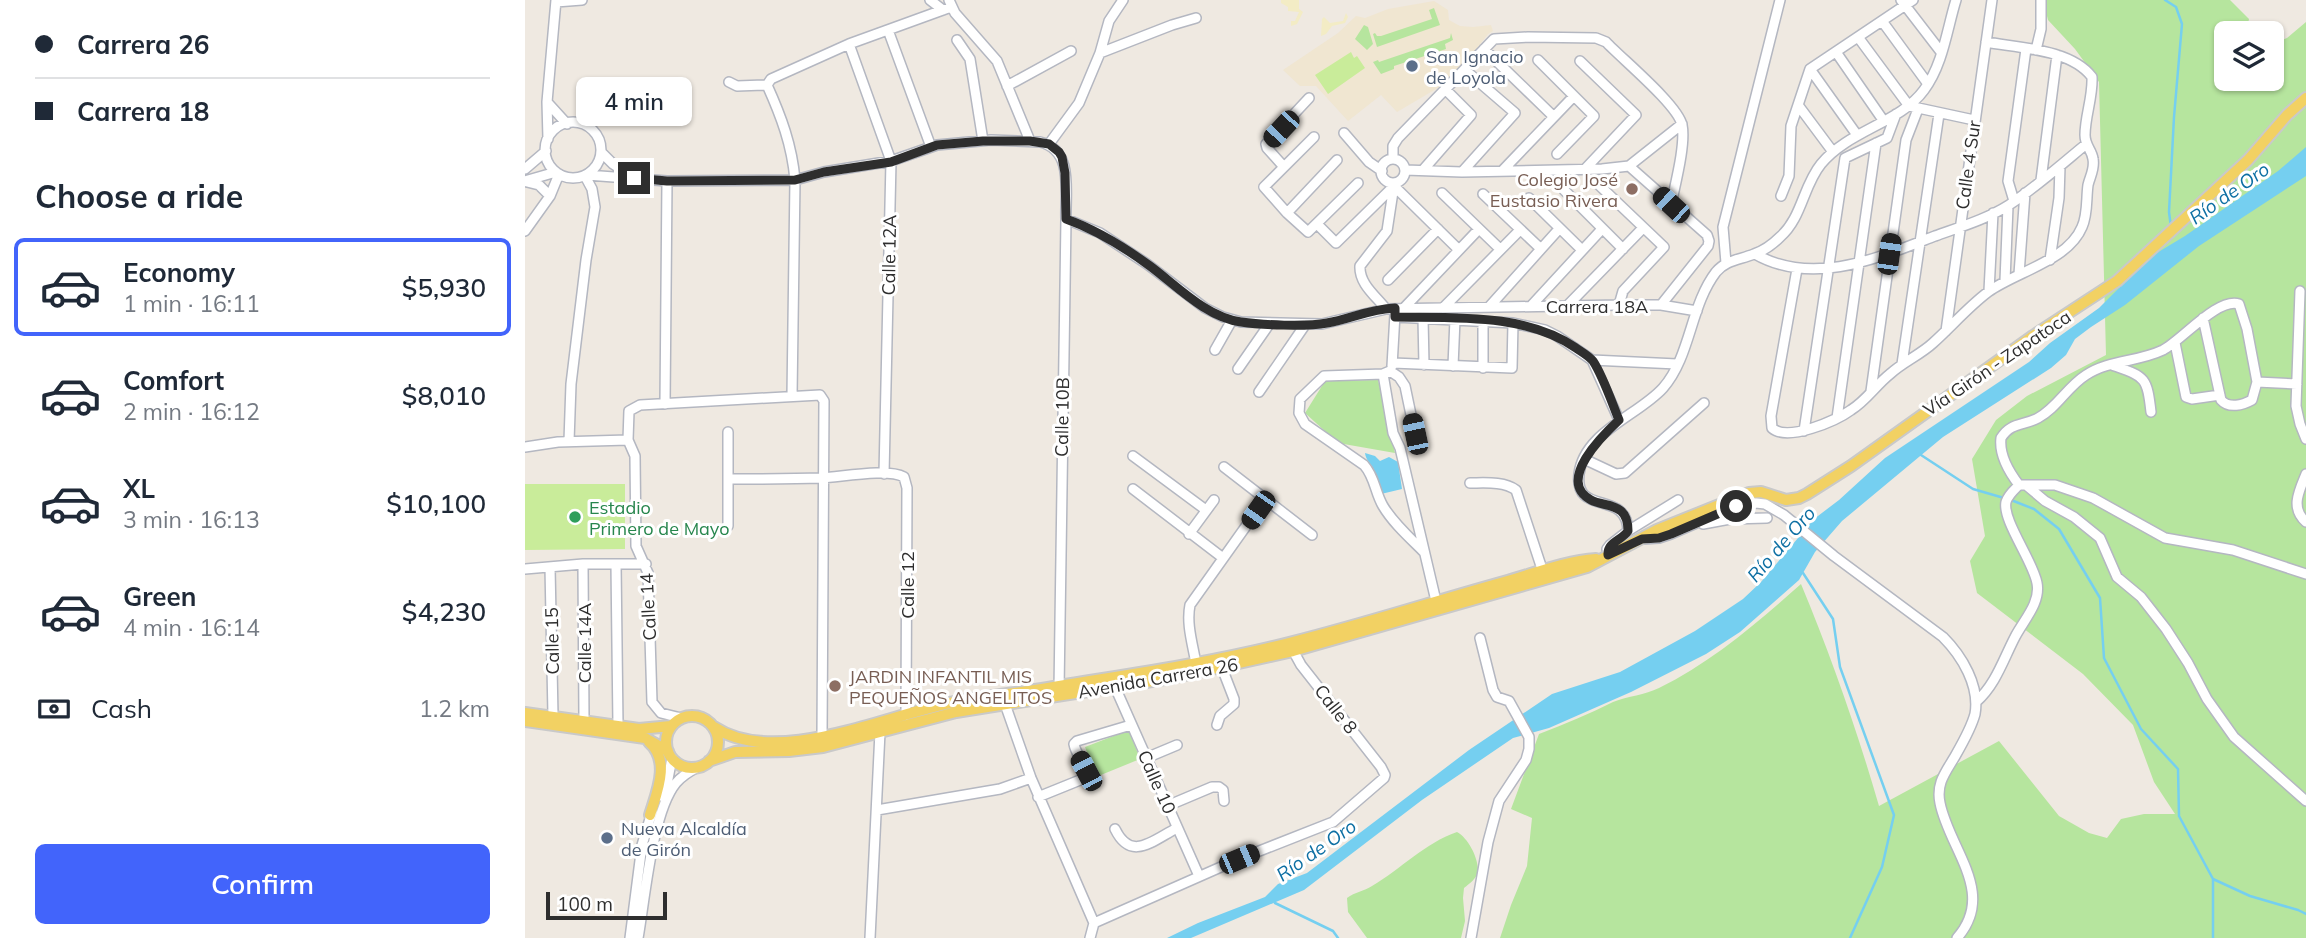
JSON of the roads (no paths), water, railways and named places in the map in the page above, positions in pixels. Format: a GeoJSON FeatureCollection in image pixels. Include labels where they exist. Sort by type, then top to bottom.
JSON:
{"type":"FeatureCollection","features":[{"type":"Feature","properties":{"kind":"main road","name":"Vía Girón - Zapatoca"},"geometry":{"type":"LineString","coordinates":[[1642,539],[1690,515],[1749,493],[1761,492],[1786,500],[1799,498],[1851,466],[2033,336],[2117,281],[2161,243],[2262,146],[2287,115],[2306,98]]}},
{"type":"Feature","properties":{"kind":"main road","name":"Avenida Carrera 26"},"geometry":{"type":"LineString","coordinates":[[709,761],[734,752],[823,747],[956,712],[1291,647],[1587,567],[1642,539]]}},
{"type":"Feature","properties":{"kind":"main road","name":"Avenida Carrera 26"},"geometry":{"type":"LineString","coordinates":[[714,727],[730,737],[746,741],[822,737],[948,704],[1115,687],[1222,668],[1436,601],[1604,557]]}},
{"type":"Feature","properties":{"kind":"main road"},"geometry":{"type":"LineString","coordinates":[[525,713],[646,729],[671,726],[681,718],[699,716],[714,727],[718,745],[714,757],[709,761],[698,767],[687,767],[645,738],[525,721]]}},
{"type":"Feature","properties":{"kind":"main road"},"geometry":{"type":"LineString","coordinates":[[670,754],[667,738],[671,726]]}},
{"type":"Feature","properties":{"kind":"main road"},"geometry":{"type":"LineString","coordinates":[[645,738],[658,752],[662,767],[650,815]]}},
{"type":"Feature","properties":{"kind":"street"},"geometry":{"type":"LineString","coordinates":[[557,173],[549,162],[546,151],[547,102],[556,1],[582,0]]}},
{"type":"Feature","properties":{"kind":"street"},"geometry":{"type":"LineString","coordinates":[[930,0],[948,6],[993,55],[1030,141]]}},
{"type":"Feature","properties":{"kind":"street"},"geometry":{"type":"LineString","coordinates":[[525,181],[557,173],[572,178],[586,175],[667,181],[795,180],[824,172],[891,162],[931,147],[983,141],[1030,141],[1049,144],[1079,103],[1100,53],[1109,20],[1123,0]]}},
{"type":"Feature","properties":{"kind":"street"},"geometry":{"type":"LineString","coordinates":[[1726,263],[1723,227],[1780,0]]}},
{"type":"Feature","properties":{"kind":"street"},"geometry":{"type":"LineString","coordinates":[[1871,391],[1889,254],[1913,107],[1929,84],[1956,0]]}},
{"type":"Feature","properties":{"kind":"street","name":"Calle 4 Sur"},"geometry":{"type":"LineString","coordinates":[[1946,331],[1992,0]]}},
{"type":"Feature","properties":{"kind":"street"},"geometry":{"type":"LineString","coordinates":[[2005,281],[2010,204],[2007,181],[2031,50],[2041,29],[2041,0]]}},
{"type":"Feature","properties":{"kind":"street"},"geometry":{"type":"LineString","coordinates":[[1781,196],[1789,176],[1789,133],[1810,69],[1907,2],[1941,52]]}},
{"type":"Feature","properties":{"kind":"street"},"geometry":{"type":"LineString","coordinates":[[767,85],[771,79],[849,44],[948,6]]}},
{"type":"Feature","properties":{"kind":"street"},"geometry":{"type":"LineString","coordinates":[[1100,53],[1172,24],[1196,18]]}},
{"type":"Feature","properties":{"kind":"street"},"geometry":{"type":"LineString","coordinates":[[1882,21],[1929,84]]}},
{"type":"Feature","properties":{"kind":"street"},"geometry":{"type":"LineString","coordinates":[[888,30],[931,147]]}},
{"type":"Feature","properties":{"kind":"street"},"geometry":{"type":"LineString","coordinates":[[1858,37],[1913,107],[1974,120]]}},
{"type":"Feature","properties":{"kind":"street"},"geometry":{"type":"LineString","coordinates":[[1393,159],[1393,146],[1398,138],[1497,38],[1596,38],[1606,42],[1673,107],[1682,124],[1682,141],[1671,205]]}},
{"type":"Feature","properties":{"kind":"street"},"geometry":{"type":"LineString","coordinates":[[957,40],[970,60],[983,141]]}},
{"type":"Feature","properties":{"kind":"street"},"geometry":{"type":"LineString","coordinates":[[1755,254],[1767,261],[1797,269],[1830,268],[1889,254],[2010,204],[2085,145],[2092,78],[2079,65],[2057,55],[1986,42]]}},
{"type":"Feature","properties":{"kind":"street","name":"Calle 12A"},"geometry":{"type":"LineString","coordinates":[[849,44],[891,162],[884,474]]}},
{"type":"Feature","properties":{"kind":"street"},"geometry":{"type":"LineString","coordinates":[[1484,49],[1553,116]]}},
{"type":"Feature","properties":{"kind":"street"},"geometry":{"type":"LineString","coordinates":[[1007,86],[1072,51]]}},
{"type":"Feature","properties":{"kind":"street"},"geometry":{"type":"LineString","coordinates":[[1836,52],[1883,120]]}},
{"type":"Feature","properties":{"kind":"street"},"geometry":{"type":"LineString","coordinates":[[2041,180],[2057,55]]}},
{"type":"Feature","properties":{"kind":"street"},"geometry":{"type":"LineString","coordinates":[[1538,60],[1594,116],[1557,154]]}},
{"type":"Feature","properties":{"kind":"street"},"geometry":{"type":"LineString","coordinates":[[1580,61],[1636,115],[1585,169]]}},
{"type":"Feature","properties":{"kind":"street"},"geometry":{"type":"LineString","coordinates":[[1810,69],[1857,135]]}},
{"type":"Feature","properties":{"kind":"street"},"geometry":{"type":"LineString","coordinates":[[1462,172],[1515,113],[1465,70]]}},
{"type":"Feature","properties":{"kind":"street"},"geometry":{"type":"LineString","coordinates":[[729,82],[737,86],[767,85]]}},
{"type":"Feature","properties":{"kind":"street"},"geometry":{"type":"LineString","coordinates":[[767,85],[787,133],[795,180],[792,396]]}},
{"type":"Feature","properties":{"kind":"street"},"geometry":{"type":"LineString","coordinates":[[1423,170],[1471,115],[1446,90]]}},
{"type":"Feature","properties":{"kind":"street"},"geometry":{"type":"LineString","coordinates":[[1503,170],[1574,96]]}},
{"type":"Feature","properties":{"kind":"street"},"geometry":{"type":"LineString","coordinates":[[1284,167],[1266,144],[1309,98]]}},
{"type":"Feature","properties":{"kind":"street"},"geometry":{"type":"LineString","coordinates":[[547,102],[567,124]]}},
{"type":"Feature","properties":{"kind":"street"},"geometry":{"type":"LineString","coordinates":[[1798,105],[1833,152]]}},
{"type":"Feature","properties":{"kind":"street"},"geometry":{"type":"LineString","coordinates":[[1628,531],[1626,518],[1621,511],[1590,499],[1581,491],[1579,474],[1584,459],[1602,436],[1619,420],[1660,391],[1671,377],[1712,278],[1726,263],[1755,254],[1787,231],[1814,173],[1833,152],[1883,120],[1913,107]]}},
{"type":"Feature","properties":{"kind":"street"},"geometry":{"type":"LineString","coordinates":[[1887,138],[1896,114]]}},
{"type":"Feature","properties":{"kind":"street"},"geometry":{"type":"LineString","coordinates":[[1902,364],[1939,114]]}},
{"type":"Feature","properties":{"kind":"street"},"geometry":{"type":"LineString","coordinates":[[548,139],[556,129],[567,124],[580,123],[591,129],[599,139],[601,152],[598,163],[586,175]]}},
{"type":"Feature","properties":{"kind":"street"},"geometry":{"type":"LineString","coordinates":[[1405,170],[1462,172],[1629,166],[1682,124]]}},
{"type":"Feature","properties":{"kind":"street"},"geometry":{"type":"LineString","coordinates":[[1344,133],[1369,162],[1382,171],[1387,181],[1459,250]]}},
{"type":"Feature","properties":{"kind":"street"},"geometry":{"type":"LineString","coordinates":[[1314,137],[1264,188],[1287,213],[1307,232],[1358,183]]}},
{"type":"Feature","properties":{"kind":"street"},"geometry":{"type":"LineString","coordinates":[[1804,431],[1845,158],[1887,138],[1906,141]]}},
{"type":"Feature","properties":{"kind":"street","name":"Calle 10B"},"geometry":{"type":"LineString","coordinates":[[1049,144],[1059,152],[1064,163],[1066,219],[1059,691]]}},
{"type":"Feature","properties":{"kind":"street"},"geometry":{"type":"LineString","coordinates":[[1837,418],[1875,144]]}},
{"type":"Feature","properties":{"kind":"street"},"geometry":{"type":"LineString","coordinates":[[1797,269],[1771,422],[1776,432],[1804,431],[1852,410],[1989,291],[2050,260],[2077,236],[2082,228],[2094,163],[2091,151],[2085,145]]}},
{"type":"Feature","properties":{"kind":"street"},"geometry":{"type":"LineString","coordinates":[[525,169],[546,151]]}},
{"type":"Feature","properties":{"kind":"street"},"geometry":{"type":"LineString","coordinates":[[601,152],[634,178]]}},
{"type":"Feature","properties":{"kind":"street"},"geometry":{"type":"LineString","coordinates":[[1317,224],[1336,243],[1402,179],[1405,170],[1402,164],[1393,159]]}},
{"type":"Feature","properties":{"kind":"street"},"geometry":{"type":"LineString","coordinates":[[1382,171],[1387,162],[1393,159]]}},
{"type":"Feature","properties":{"kind":"street"},"geometry":{"type":"LineString","coordinates":[[1287,213],[1337,160]]}},
{"type":"Feature","properties":{"kind":"street"},"geometry":{"type":"LineString","coordinates":[[1629,166],[1707,235],[1709,241],[1708,246],[1661,305]]}},
{"type":"Feature","properties":{"kind":"street"},"geometry":{"type":"LineString","coordinates":[[2050,260],[2059,198],[2060,166]]}},
{"type":"Feature","properties":{"kind":"street"},"geometry":{"type":"LineString","coordinates":[[525,231],[550,196],[557,173]]}},
{"type":"Feature","properties":{"kind":"street"},"geometry":{"type":"LineString","coordinates":[[569,441],[571,384],[595,207],[586,175]]}},
{"type":"Feature","properties":{"kind":"street"},"geometry":{"type":"LineString","coordinates":[[525,181],[539,185],[550,196]]}},
{"type":"Feature","properties":{"kind":"street"},"geometry":{"type":"LineString","coordinates":[[667,181],[665,404],[820,395],[824,401],[822,737]]}},
{"type":"Feature","properties":{"kind":"street"},"geometry":{"type":"LineString","coordinates":[[1394,185],[1387,231],[1360,267],[1363,282],[1395,311],[1423,318],[1513,323],[1536,327],[1557,336],[1593,360],[1677,364]]}},
{"type":"Feature","properties":{"kind":"street"},"geometry":{"type":"LineString","coordinates":[[1600,186],[1664,248],[1623,291],[1619,304]]}},
{"type":"Feature","properties":{"kind":"street"},"geometry":{"type":"LineString","coordinates":[[1564,190],[1623,249]]}},
{"type":"Feature","properties":{"kind":"street"},"geometry":{"type":"LineString","coordinates":[[1442,193],[1500,249]]}},
{"type":"Feature","properties":{"kind":"street"},"geometry":{"type":"LineString","coordinates":[[2019,274],[2025,193]]}},
{"type":"Feature","properties":{"kind":"street"},"geometry":{"type":"LineString","coordinates":[[1483,194],[1541,249]]}},
{"type":"Feature","properties":{"kind":"street"},"geometry":{"type":"LineString","coordinates":[[1529,198],[1582,250]]}},
{"type":"Feature","properties":{"kind":"street"},"geometry":{"type":"LineString","coordinates":[[1989,291],[1993,213]]}},
{"type":"Feature","properties":{"kind":"street","name":"Carrera 18A"},"geometry":{"type":"LineString","coordinates":[[1066,219],[1100,233],[1205,308],[1232,320],[1305,325],[1333,322],[1362,313],[1569,304],[1661,305],[1697,311]]}},
{"type":"Feature","properties":{"kind":"street"},"geometry":{"type":"LineString","coordinates":[[1569,304],[1643,228]]}},
{"type":"Feature","properties":{"kind":"street"},"geometry":{"type":"LineString","coordinates":[[1388,280],[1438,229]]}},
{"type":"Feature","properties":{"kind":"street"},"geometry":{"type":"LineString","coordinates":[[1436,601],[1401,448],[1393,433],[1389,369],[1395,311],[1479,229]]}},
{"type":"Feature","properties":{"kind":"street"},"geometry":{"type":"LineString","coordinates":[[1489,307],[1559,229]]}},
{"type":"Feature","properties":{"kind":"street"},"geometry":{"type":"LineString","coordinates":[[1531,306],[1602,229]]}},
{"type":"Feature","properties":{"kind":"street"},"geometry":{"type":"LineString","coordinates":[[1443,308],[1520,230]]}},
{"type":"Feature","properties":{"kind":"street"},"geometry":{"type":"LineString","coordinates":[[2300,291],[2298,415],[2306,439]]}},
{"type":"Feature","properties":{"kind":"street"},"geometry":{"type":"LineString","coordinates":[[2203,318],[2220,395],[2225,404],[2245,404],[2252,400],[2257,382],[2247,329],[2239,304],[2228,303],[2203,318],[2175,343],[2160,351],[2110,365],[2084,376],[2046,413],[2037,419],[2011,426],[2001,438],[2001,450],[2012,476],[2022,485],[2074,517],[2100,538],[2117,577],[2141,597],[2166,629],[2207,699],[2234,737],[2306,802]]}},
{"type":"Feature","properties":{"kind":"street"},"geometry":{"type":"LineString","coordinates":[[1423,318],[1424,365]]}},
{"type":"Feature","properties":{"kind":"street"},"geometry":{"type":"LineString","coordinates":[[1453,366],[1455,319]]}},
{"type":"Feature","properties":{"kind":"street"},"geometry":{"type":"LineString","coordinates":[[1215,350],[1232,320]]}},
{"type":"Feature","properties":{"kind":"street"},"geometry":{"type":"LineString","coordinates":[[1483,321],[1483,368]]}},
{"type":"Feature","properties":{"kind":"street"},"geometry":{"type":"LineString","coordinates":[[1238,369],[1271,323]]}},
{"type":"Feature","properties":{"kind":"street"},"geometry":{"type":"LineString","coordinates":[[1424,552],[1386,512],[1380,503],[1372,477],[1364,465],[1305,424],[1299,413],[1300,399],[1324,376],[1424,365],[1512,368],[1513,323]]}},
{"type":"Feature","properties":{"kind":"street"},"geometry":{"type":"LineString","coordinates":[[1259,392],[1305,325]]}},
{"type":"Feature","properties":{"kind":"street"},"geometry":{"type":"LineString","coordinates":[[2175,343],[2186,397],[2192,399],[2220,395]]}},
{"type":"Feature","properties":{"kind":"street"},"geometry":{"type":"LineString","coordinates":[[1593,360],[1619,420]]}},
{"type":"Feature","properties":{"kind":"street"},"geometry":{"type":"LineString","coordinates":[[2110,365],[2140,376],[2146,383],[2151,412]]}},
{"type":"Feature","properties":{"kind":"street"},"geometry":{"type":"LineString","coordinates":[[1389,369],[1405,386],[1415,434]]}},
{"type":"Feature","properties":{"kind":"street"},"geometry":{"type":"LineString","coordinates":[[2257,382],[2297,384]]}},
{"type":"Feature","properties":{"kind":"street"},"geometry":{"type":"LineString","coordinates":[[1584,459],[1616,474],[1625,472],[1704,403]]}},
{"type":"Feature","properties":{"kind":"street","name":"Calle 14"},"geometry":{"type":"LineString","coordinates":[[665,404],[640,405],[629,411],[628,440],[635,456],[636,546],[638,554],[646,564],[649,585],[652,702],[661,713],[681,718]]}},
{"type":"Feature","properties":{"kind":"street"},"geometry":{"type":"LineString","coordinates":[[728,432],[728,526]]}},
{"type":"Feature","properties":{"kind":"street"},"geometry":{"type":"LineString","coordinates":[[525,446],[569,441],[628,440]]}},
{"type":"Feature","properties":{"kind":"street"},"geometry":{"type":"LineString","coordinates":[[1133,456],[1206,510]]}},
{"type":"Feature","properties":{"kind":"street"},"geometry":{"type":"LineString","coordinates":[[1224,467],[1312,535]]}},
{"type":"Feature","properties":{"kind":"street"},"geometry":{"type":"LineString","coordinates":[[728,479],[884,474]]}},
{"type":"Feature","properties":{"kind":"street","name":"Calle 12"},"geometry":{"type":"LineString","coordinates":[[884,474],[904,477],[907,488],[906,715]]}},
{"type":"Feature","properties":{"kind":"street"},"geometry":{"type":"LineString","coordinates":[[2306,474],[2296,505],[2306,522]]}},
{"type":"Feature","properties":{"kind":"street"},"geometry":{"type":"LineString","coordinates":[[1470,483],[1511,486],[1516,490],[1543,572]]}},
{"type":"Feature","properties":{"kind":"street"},"geometry":{"type":"LineString","coordinates":[[1976,702],[1986,693],[1997,676],[2034,605],[2038,591],[2029,559],[2010,523],[2007,500],[2022,485],[2055,485],[2093,498],[2165,538],[2233,550],[2306,574]]}},
{"type":"Feature","properties":{"kind":"street"},"geometry":{"type":"LineString","coordinates":[[1133,489],[1223,558]]}},
{"type":"Feature","properties":{"kind":"street"},"geometry":{"type":"LineString","coordinates":[[1196,664],[1189,626],[1190,604],[1266,498]]}},
{"type":"Feature","properties":{"kind":"street"},"geometry":{"type":"LineString","coordinates":[[1189,534],[1214,500]]}},
{"type":"Feature","properties":{"kind":"street"},"geometry":{"type":"LineString","coordinates":[[1604,557],[1610,545],[1628,531],[1678,500]]}},
{"type":"Feature","properties":{"kind":"street"},"geometry":{"type":"LineString","coordinates":[[1642,539],[1659,538],[1745,504],[1765,504],[1784,515],[1943,637],[1953,648],[1965,666],[1976,702],[1972,724],[1942,777],[1939,788],[1940,803],[1973,895],[1972,912],[1967,927],[1957,938]]}},
{"type":"Feature","properties":{"kind":"street"},"geometry":{"type":"LineString","coordinates":[[1686,527],[1730,519],[1767,518]]}},
{"type":"Feature","properties":{"kind":"street","name":"Calle 14"},"geometry":{"type":"LineString","coordinates":[[616,564],[618,726]]}},
{"type":"Feature","properties":{"kind":"street"},"geometry":{"type":"LineString","coordinates":[[525,569],[646,564]]}},
{"type":"Feature","properties":{"kind":"street","name":"Calle 14A"},"geometry":{"type":"LineString","coordinates":[[583,565],[584,721]]}},
{"type":"Feature","properties":{"kind":"street","name":"Calle 15"},"geometry":{"type":"LineString","coordinates":[[550,567],[553,716]]}},
{"type":"Feature","properties":{"kind":"street"},"geometry":{"type":"LineString","coordinates":[[1471,938],[1493,822],[1506,789],[1526,760],[1529,737],[1509,701],[1497,697],[1493,690],[1481,638]]}},
{"type":"Feature","properties":{"kind":"street","name":"Calle 8"},"geometry":{"type":"LineString","coordinates":[[1199,876],[1280,841],[1333,822],[1384,778],[1385,775],[1301,665],[1291,647]]}},
{"type":"Feature","properties":{"kind":"street"},"geometry":{"type":"LineString","coordinates":[[1217,725],[1220,716],[1234,704],[1222,668]]}},
{"type":"Feature","properties":{"kind":"street","name":"Calle 10"},"geometry":{"type":"LineString","coordinates":[[1115,687],[1199,876]]}},
{"type":"Feature","properties":{"kind":"street"},"geometry":{"type":"LineString","coordinates":[[1005,704],[1038,797],[1094,923],[1090,938]]}},
{"type":"Feature","properties":{"kind":"street"},"geometry":{"type":"LineString","coordinates":[[1038,797],[1086,778],[1086,771],[1074,748],[1077,741],[1131,725]]}},
{"type":"Feature","properties":{"kind":"street"},"geometry":{"type":"LineString","coordinates":[[870,938],[880,732]]}},
{"type":"Feature","properties":{"kind":"street"},"geometry":{"type":"LineString","coordinates":[[1146,758],[1177,745]]}},
{"type":"Feature","properties":{"kind":"street"},"geometry":{"type":"LineString","coordinates":[[630,938],[642,845],[650,815],[668,779],[670,754]]}},
{"type":"Feature","properties":{"kind":"street"},"geometry":{"type":"LineString","coordinates":[[638,938],[662,811],[674,785],[681,777],[698,767]]}},
{"type":"Feature","properties":{"kind":"street"},"geometry":{"type":"LineString","coordinates":[[877,810],[1000,789],[1031,778]]}},
{"type":"Feature","properties":{"kind":"street"},"geometry":{"type":"LineString","coordinates":[[1167,806],[1212,787],[1223,790],[1224,801]]}},
{"type":"Feature","properties":{"kind":"street"},"geometry":{"type":"LineString","coordinates":[[1115,829],[1121,841],[1133,848],[1177,828]]}},
{"type":"Feature","properties":{"kind":"street"},"geometry":{"type":"LineString","coordinates":[[1094,923],[1199,876]]}},
{"type":"Feature","properties":{"kind":"water"},"geometry":{"type":"Polygon","coordinates":[[[2306,147],[2306,176],[2199,246],[2125,305],[2075,339],[2066,355],[2051,368],[1943,437],[1842,521],[1815,552],[1799,580],[1740,632],[1706,654],[1631,692],[1549,728],[1513,738],[1422,800],[1304,890],[1191,938],[1167,938],[1265,897],[1278,884],[1307,873],[1469,750],[1552,694],[1620,672],[1695,631],[1743,599],[1761,582],[1814,519],[1885,458],[2029,362],[2050,343],[2099,308],[2150,257],[2278,171],[2306,147]]]}},
{"type":"Feature","properties":{"kind":"water"},"geometry":{"type":"Polygon","coordinates":[[[1365,453],[1380,461],[1389,457],[1398,462],[1402,489],[1381,494],[1365,453]]]}},
{"type":"Feature","properties":{"kind":"waterway"},"geometry":{"type":"LineString","coordinates":[[2165,0],[2176,7],[2182,24],[2174,117],[2169,212],[2171,227]]}},
{"type":"Feature","properties":{"kind":"waterway"},"geometry":{"type":"LineString","coordinates":[[1921,455],[1973,489],[2004,498]]}},
{"type":"Feature","properties":{"kind":"waterway"},"geometry":{"type":"LineString","coordinates":[[2011,500],[2034,509],[2059,529],[2100,598],[2104,658],[2141,729],[2178,769],[2179,816],[2213,879],[2250,896],[2306,914]]}},
{"type":"Feature","properties":{"kind":"waterway"},"geometry":{"type":"LineString","coordinates":[[1803,573],[1833,619],[1840,667],[1894,815],[1882,867],[1850,938]]}},
{"type":"Feature","properties":{"kind":"waterway"},"geometry":{"type":"LineString","coordinates":[[2213,879],[2213,938]]}},
{"type":"Feature","properties":{"kind":"waterway"},"geometry":{"type":"LineString","coordinates":[[1275,903],[1333,931],[1338,938]]}},
{"type":"Feature","properties":{"kind":"place","name":"San Ignacio de Loyola"},"geometry":{"type":"Point","coordinates":[1412,66]}},
{"type":"Feature","properties":{"kind":"place","name":"Colegio José Eustasio Rivera"},"geometry":{"type":"Point","coordinates":[1632,189]}},
{"type":"Feature","properties":{"kind":"place","name":"Estadio Primero de Mayo"},"geometry":{"type":"Point","coordinates":[575,517]}},
{"type":"Feature","properties":{"kind":"place","name":"JARDIN INFANTIL MIS PEQUEÑOS ANGELITOS"},"geometry":{"type":"Point","coordinates":[835,686]}},
{"type":"Feature","properties":{"kind":"place","name":"Nueva Alcaldía de Girón"},"geometry":{"type":"Point","coordinates":[607,838]}},
{"type":"Feature","properties":{"kind":"water label","name":"Río de Oro"},"geometry":{"type":"Point","coordinates":[2229,193]}},
{"type":"Feature","properties":{"kind":"water label","name":"Río de Oro"},"geometry":{"type":"Point","coordinates":[1781,544]}},
{"type":"Feature","properties":{"kind":"water label","name":"Río de Oro"},"geometry":{"type":"Point","coordinates":[1316,850]}}]}
